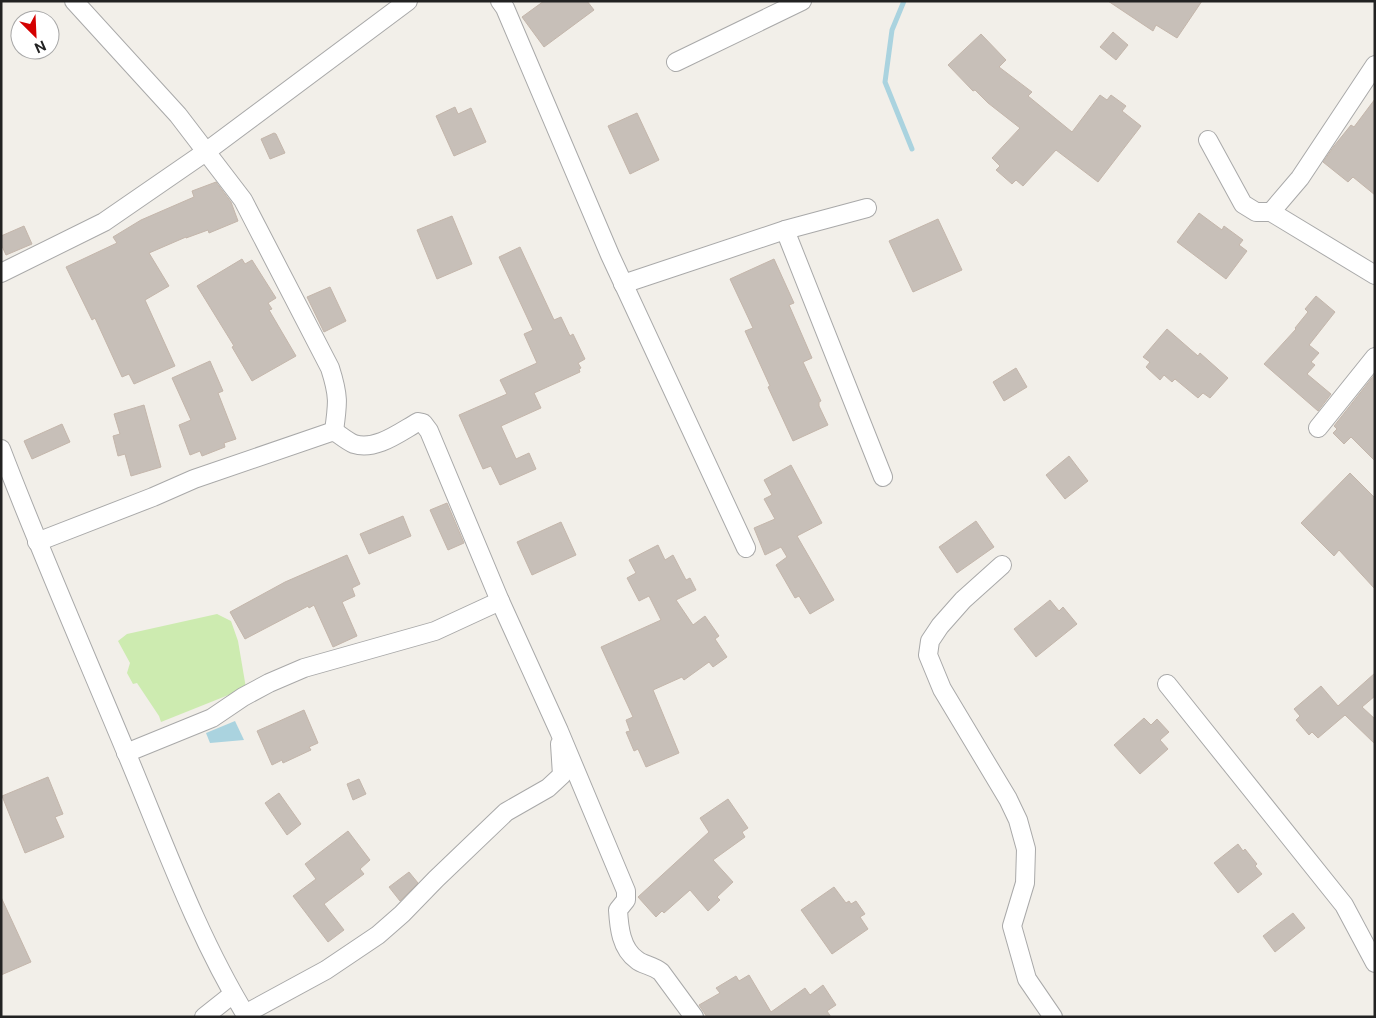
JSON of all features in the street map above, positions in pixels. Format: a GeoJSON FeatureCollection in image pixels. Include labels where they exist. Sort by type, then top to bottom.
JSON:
{"type":"FeatureCollection","features":[{"type":"Feature","properties":{"kind":"street"},"geometry":{"type":"LineString","coordinates":[[74,1],[150,84],[207,151],[243,200],[330,368],[338,400],[334,431]]}},
{"type":"Feature","properties":{"kind":"street"},"geometry":{"type":"LineString","coordinates":[[1,273],[104,222],[207,151],[408,1]]}},
{"type":"Feature","properties":{"kind":"street"},"geometry":{"type":"LineString","coordinates":[[500,1],[623,284],[746,548]]}},
{"type":"Feature","properties":{"kind":"street"},"geometry":{"type":"LineString","coordinates":[[676,62],[802,1]]}},
{"type":"Feature","properties":{"kind":"street"},"geometry":{"type":"LineString","coordinates":[[1271,212],[1300,178],[1375,65]]}},
{"type":"Feature","properties":{"kind":"street"},"geometry":{"type":"LineString","coordinates":[[1208,140],[1243,204],[1256,212],[1271,212],[1375,275]]}},
{"type":"Feature","properties":{"kind":"street"},"geometry":{"type":"LineString","coordinates":[[623,284],[785,230],[867,208]]}},
{"type":"Feature","properties":{"kind":"street"},"geometry":{"type":"LineString","coordinates":[[785,230],[883,477]]}},
{"type":"Feature","properties":{"kind":"street"},"geometry":{"type":"LineString","coordinates":[[1318,428],[1375,357]]}},
{"type":"Feature","properties":{"kind":"street"},"geometry":{"type":"LineString","coordinates":[[334,431],[354,444],[382,442],[418,422],[423,423],[429,431],[500,601],[560,731],[626,891],[626,900],[618,910],[624,944],[638,962],[654,967],[661,972],[694,1017]]}},
{"type":"Feature","properties":{"kind":"street"},"geometry":{"type":"LineString","coordinates":[[37,542],[194,479],[334,431]]}},
{"type":"Feature","properties":{"kind":"street"},"geometry":{"type":"LineString","coordinates":[[1,448],[37,542],[166,850],[199,925],[246,1016],[326,970],[378,935],[506,812],[548,788],[562,775],[560,731]]}},
{"type":"Feature","properties":{"kind":"street"},"geometry":{"type":"LineString","coordinates":[[1002,566],[963,600],[940,626],[930,641],[928,655],[942,689],[1008,799],[1018,820],[1026,849],[1025,883],[1012,926],[1027,979],[1053,1017]]}},
{"type":"Feature","properties":{"kind":"street"},"geometry":{"type":"LineString","coordinates":[[126,752],[212,718],[243,697],[304,668],[435,631],[500,601]]}},
{"type":"Feature","properties":{"kind":"street"},"geometry":{"type":"LineString","coordinates":[[1167,684],[1344,905],[1375,963]]}},
{"type":"Feature","properties":{"kind":"street"},"geometry":{"type":"LineString","coordinates":[[204,1017],[233,994]]}},
{"type":"Feature","properties":{"kind":"green space"},"geometry":{"type":"Polygon","coordinates":[[[217,614],[231,621],[238,641],[246,688],[161,722],[137,683],[133,684],[127,673],[130,663],[118,641],[127,634],[217,614]]]}},
{"type":"Feature","properties":{"kind":"water"},"geometry":{"type":"Polygon","coordinates":[[[235,721],[244,740],[210,743],[206,733],[235,721]]]}},
{"type":"Feature","properties":{"kind":"building"},"geometry":{"type":"Polygon","coordinates":[[[544,1],[587,1],[594,10],[544,47],[522,17],[544,1]]]}},
{"type":"Feature","properties":{"kind":"building"},"geometry":{"type":"Polygon","coordinates":[[[1108,1],[1202,1],[1177,38],[1156,25],[1153,31],[1108,1]]]}},
{"type":"Feature","properties":{"kind":"building"},"geometry":{"type":"Polygon","coordinates":[[[1113,32],[1128,45],[1116,60],[1100,47],[1113,32]]]}},
{"type":"Feature","properties":{"kind":"building"},"geometry":{"type":"Polygon","coordinates":[[[981,34],[1006,60],[999,67],[1032,92],[1028,96],[1072,132],[1100,95],[1107,100],[1111,95],[1126,106],[1122,111],[1141,126],[1098,182],[1056,150],[1023,186],[1016,180],[1012,184],[996,170],[1000,166],[992,158],[1020,128],[988,103],[975,90],[973,91],[948,65],[981,34]]]}},
{"type":"Feature","properties":{"kind":"building"},"geometry":{"type":"Polygon","coordinates":[[[1375,99],[1375,195],[1353,177],[1348,182],[1323,162],[1351,125],[1354,127],[1375,99]]]}},
{"type":"Feature","properties":{"kind":"building"},"geometry":{"type":"Polygon","coordinates":[[[455,107],[458,114],[471,108],[486,142],[454,156],[436,116],[455,107]]]}},
{"type":"Feature","properties":{"kind":"building"},"geometry":{"type":"Polygon","coordinates":[[[637,113],[659,160],[630,174],[608,126],[637,113]]]}},
{"type":"Feature","properties":{"kind":"building"},"geometry":{"type":"Polygon","coordinates":[[[274,133],[285,153],[270,159],[261,139],[274,133]]]}},
{"type":"Feature","properties":{"kind":"building"},"geometry":{"type":"Polygon","coordinates":[[[216,182],[231,202],[238,221],[209,233],[208,230],[186,237],[149,253],[169,286],[145,300],[175,366],[134,384],[129,374],[122,377],[95,318],[92,320],[66,267],[117,243],[113,237],[141,220],[194,197],[192,191],[216,182]]]}},
{"type":"Feature","properties":{"kind":"building"},"geometry":{"type":"Polygon","coordinates":[[[1199,213],[1222,230],[1224,226],[1243,240],[1239,245],[1247,251],[1226,279],[1177,242],[1199,213]]]}},
{"type":"Feature","properties":{"kind":"building"},"geometry":{"type":"Polygon","coordinates":[[[452,216],[472,264],[437,279],[417,230],[452,216]]]}},
{"type":"Feature","properties":{"kind":"building"},"geometry":{"type":"Polygon","coordinates":[[[938,219],[962,270],[913,292],[889,241],[938,219]]]}},
{"type":"Feature","properties":{"kind":"building"},"geometry":{"type":"Polygon","coordinates":[[[24,226],[32,244],[6,255],[1,244],[1,236],[24,226]]]}},
{"type":"Feature","properties":{"kind":"building"},"geometry":{"type":"Polygon","coordinates":[[[520,247],[554,320],[561,317],[570,336],[573,334],[585,359],[578,363],[581,368],[579,369],[580,372],[534,393],[541,408],[501,426],[516,459],[529,453],[536,469],[500,485],[491,466],[483,469],[459,415],[507,394],[500,380],[537,363],[524,334],[533,330],[499,257],[520,247]]]}},
{"type":"Feature","properties":{"kind":"building"},"geometry":{"type":"Polygon","coordinates":[[[242,259],[245,264],[252,260],[276,298],[268,303],[272,309],[269,310],[296,356],[252,381],[232,347],[234,346],[197,286],[242,259]]]}},
{"type":"Feature","properties":{"kind":"building"},"geometry":{"type":"Polygon","coordinates":[[[774,259],[794,303],[789,305],[812,358],[803,362],[821,401],[819,406],[828,425],[793,441],[745,331],[753,328],[730,279],[774,259]]]}},
{"type":"Feature","properties":{"kind":"building"},"geometry":{"type":"Polygon","coordinates":[[[330,287],[346,321],[324,332],[307,297],[330,287]]]}},
{"type":"Feature","properties":{"kind":"building"},"geometry":{"type":"Polygon","coordinates":[[[1316,296],[1335,312],[1309,345],[1319,353],[1311,362],[1315,365],[1307,374],[1331,394],[1318,411],[1264,364],[1296,329],[1308,312],[1305,309],[1316,296]]]}},
{"type":"Feature","properties":{"kind":"building"},"geometry":{"type":"Polygon","coordinates":[[[1167,329],[1198,356],[1200,353],[1228,378],[1210,398],[1203,393],[1198,398],[1175,379],[1172,382],[1164,375],[1160,380],[1146,367],[1150,362],[1143,357],[1167,329]]]}},
{"type":"Feature","properties":{"kind":"building"},"geometry":{"type":"Polygon","coordinates":[[[210,361],[223,391],[218,393],[236,439],[224,443],[225,447],[202,456],[200,451],[190,455],[179,425],[191,420],[172,378],[210,361]]]}},
{"type":"Feature","properties":{"kind":"building"},"geometry":{"type":"Polygon","coordinates":[[[1016,368],[1027,387],[1004,401],[993,382],[1016,368]]]}},
{"type":"Feature","properties":{"kind":"building"},"geometry":{"type":"Polygon","coordinates":[[[1375,374],[1375,461],[1351,437],[1344,444],[1333,433],[1337,429],[1334,426],[1375,374]]]}},
{"type":"Feature","properties":{"kind":"building"},"geometry":{"type":"Polygon","coordinates":[[[144,405],[161,467],[131,476],[125,454],[118,456],[113,436],[120,434],[114,414],[144,405]]]}},
{"type":"Feature","properties":{"kind":"building"},"geometry":{"type":"Polygon","coordinates":[[[62,424],[70,442],[32,459],[24,441],[62,424]]]}},
{"type":"Feature","properties":{"kind":"building"},"geometry":{"type":"Polygon","coordinates":[[[1069,456],[1088,481],[1065,499],[1046,475],[1069,456]]]}},
{"type":"Feature","properties":{"kind":"building"},"geometry":{"type":"Polygon","coordinates":[[[791,465],[822,523],[797,536],[834,600],[810,614],[799,596],[795,598],[776,565],[787,557],[781,547],[765,555],[754,528],[775,519],[764,499],[772,495],[764,480],[791,465]]]}},
{"type":"Feature","properties":{"kind":"building"},"geometry":{"type":"Polygon","coordinates":[[[1350,473],[1375,498],[1375,589],[1339,550],[1334,556],[1301,523],[1350,473]]]}},
{"type":"Feature","properties":{"kind":"building"},"geometry":{"type":"Polygon","coordinates":[[[447,503],[464,543],[448,550],[430,510],[447,503]]]}},
{"type":"Feature","properties":{"kind":"building"},"geometry":{"type":"Polygon","coordinates":[[[403,516],[411,536],[369,554],[360,534],[403,516]]]}},
{"type":"Feature","properties":{"kind":"building"},"geometry":{"type":"Polygon","coordinates":[[[976,521],[994,547],[957,573],[939,547],[976,521]]]}},
{"type":"Feature","properties":{"kind":"building"},"geometry":{"type":"Polygon","coordinates":[[[561,522],[576,555],[532,575],[517,542],[561,522]]]}},
{"type":"Feature","properties":{"kind":"building"},"geometry":{"type":"Polygon","coordinates":[[[658,545],[665,560],[673,555],[686,580],[690,578],[696,590],[676,600],[693,625],[705,616],[719,636],[715,639],[727,657],[713,667],[709,662],[684,680],[682,677],[653,690],[679,753],[646,767],[638,749],[634,751],[626,732],[630,731],[626,720],[633,717],[601,647],[661,620],[649,596],[639,601],[627,578],[636,573],[629,560],[658,545]]]}},
{"type":"Feature","properties":{"kind":"building"},"geometry":{"type":"Polygon","coordinates":[[[347,555],[360,584],[352,588],[355,596],[342,602],[357,636],[333,647],[314,605],[309,608],[308,606],[245,639],[230,612],[285,582],[347,555]]]}},
{"type":"Feature","properties":{"kind":"building"},"geometry":{"type":"Polygon","coordinates":[[[1050,600],[1059,611],[1063,607],[1077,624],[1036,657],[1014,629],[1050,600]]]}},
{"type":"Feature","properties":{"kind":"building"},"geometry":{"type":"Polygon","coordinates":[[[1375,673],[1375,696],[1362,707],[1375,719],[1375,744],[1345,715],[1318,738],[1312,732],[1309,735],[1296,720],[1300,716],[1294,709],[1321,686],[1338,706],[1375,673]]]}},
{"type":"Feature","properties":{"kind":"building"},"geometry":{"type":"Polygon","coordinates":[[[304,710],[318,743],[309,747],[311,750],[283,763],[282,760],[272,765],[257,731],[304,710]]]}},
{"type":"Feature","properties":{"kind":"building"},"geometry":{"type":"Polygon","coordinates":[[[1144,718],[1151,725],[1157,719],[1169,732],[1160,740],[1168,749],[1140,774],[1114,745],[1144,718]]]}},
{"type":"Feature","properties":{"kind":"building"},"geometry":{"type":"Polygon","coordinates":[[[48,777],[63,814],[55,817],[64,837],[25,853],[2,796],[48,777]]]}},
{"type":"Feature","properties":{"kind":"building"},"geometry":{"type":"Polygon","coordinates":[[[359,779],[366,794],[353,800],[347,784],[359,779]]]}},
{"type":"Feature","properties":{"kind":"building"},"geometry":{"type":"Polygon","coordinates":[[[279,793],[301,824],[287,835],[265,803],[279,793]]]}},
{"type":"Feature","properties":{"kind":"building"},"geometry":{"type":"Polygon","coordinates":[[[728,799],[748,828],[742,832],[745,837],[713,860],[733,882],[717,897],[720,900],[708,911],[690,890],[664,913],[662,911],[656,917],[638,897],[709,832],[700,818],[728,799]]]}},
{"type":"Feature","properties":{"kind":"building"},"geometry":{"type":"Polygon","coordinates":[[[348,831],[370,860],[360,869],[364,874],[324,904],[344,930],[328,942],[293,896],[316,879],[305,864],[348,831]]]}},
{"type":"Feature","properties":{"kind":"building"},"geometry":{"type":"Polygon","coordinates":[[[1238,844],[1243,851],[1245,849],[1257,864],[1255,866],[1262,874],[1238,893],[1214,863],[1238,844]]]}},
{"type":"Feature","properties":{"kind":"building"},"geometry":{"type":"Polygon","coordinates":[[[409,872],[418,883],[400,901],[389,887],[409,872]]]}},
{"type":"Feature","properties":{"kind":"building"},"geometry":{"type":"Polygon","coordinates":[[[834,887],[846,903],[849,901],[851,904],[856,901],[865,914],[860,917],[868,929],[832,954],[801,910],[834,887]]]}},
{"type":"Feature","properties":{"kind":"building"},"geometry":{"type":"Polygon","coordinates":[[[1,897],[31,962],[1,975],[1,897]]]}},
{"type":"Feature","properties":{"kind":"building"},"geometry":{"type":"Polygon","coordinates":[[[1293,913],[1305,928],[1275,952],[1263,936],[1293,913]]]}},
{"type":"Feature","properties":{"kind":"building"},"geometry":{"type":"Polygon","coordinates":[[[749,975],[771,1012],[805,988],[810,995],[823,985],[836,1005],[827,1011],[831,1017],[707,1017],[699,1005],[720,993],[716,988],[736,976],[739,981],[749,975]]]}},
{"type":"Feature","properties":{"kind":"waterway"},"geometry":{"type":"LineString","coordinates":[[904,1],[892,30],[885,82],[912,149]]}}]}
